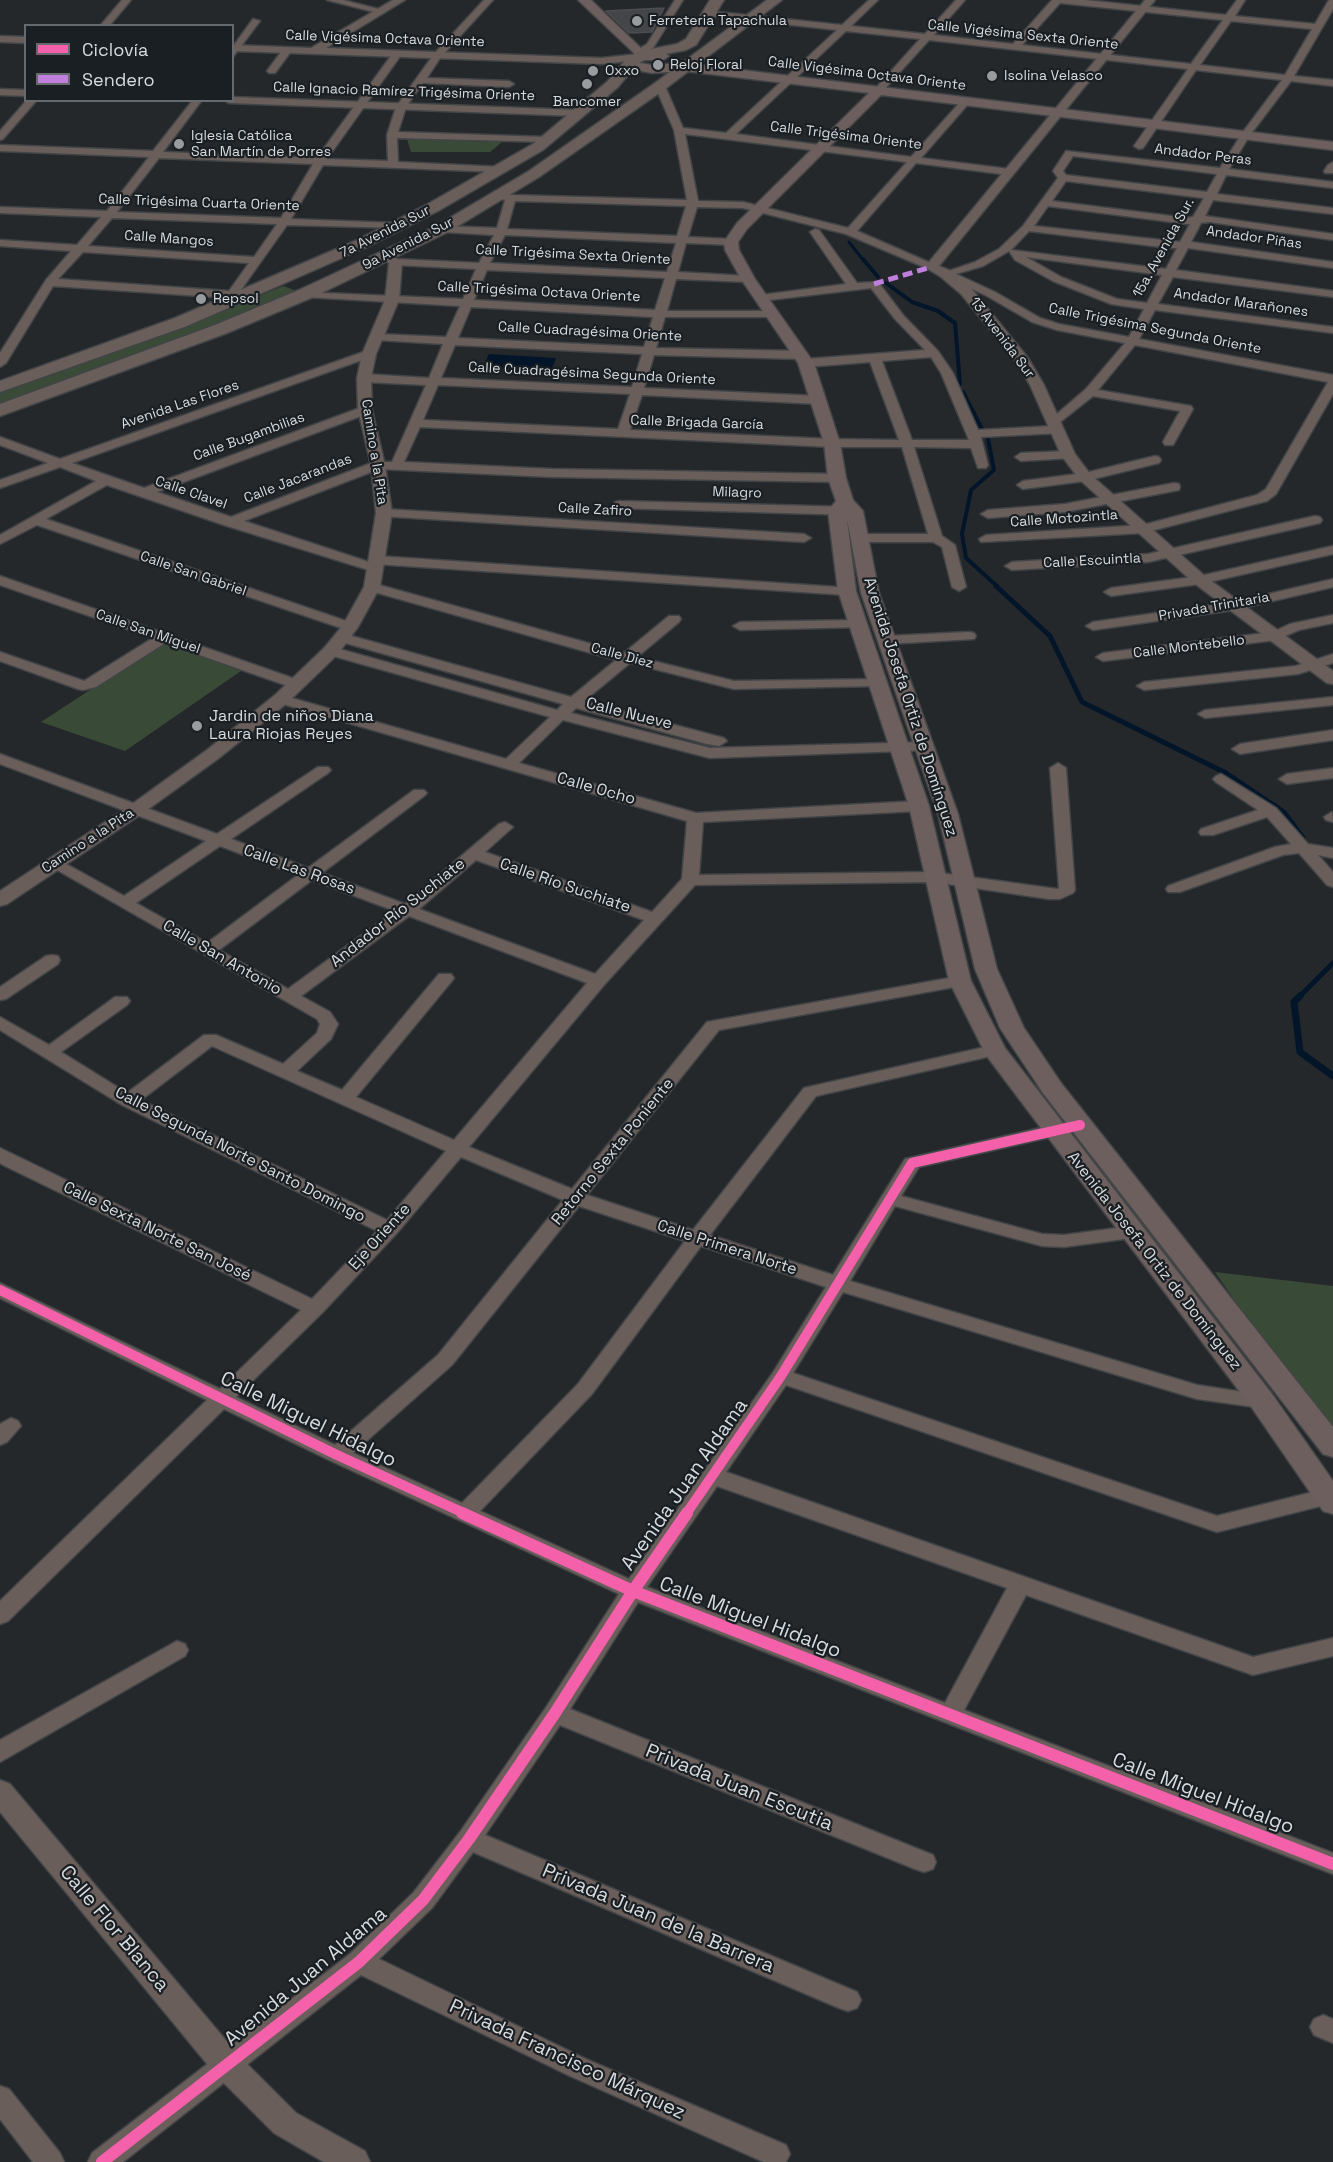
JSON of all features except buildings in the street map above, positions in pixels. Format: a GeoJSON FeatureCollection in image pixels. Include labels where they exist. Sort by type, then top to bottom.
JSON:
{"type":"FeatureCollection","features":[{"type":"Feature","properties":{"kind":"main road"},"geometry":{"type":"LineString","coordinates":[[584,0],[635,58],[681,47],[691,42],[714,6]]}},
{"type":"Feature","properties":{"kind":"main road","name":"9a Avenida Sur"},"geometry":{"type":"LineString","coordinates":[[0,411],[221,329],[391,259],[442,229],[505,197],[775,0]]}},
{"type":"Feature","properties":{"kind":"main road","name":"Calle Vigésima Octava Oriente"},"geometry":{"type":"LineString","coordinates":[[635,58],[660,69],[684,67],[1333,146]]}},
{"type":"Feature","properties":{"kind":"main road","name":"7a Avenida Sur"},"geometry":{"type":"LineString","coordinates":[[0,387],[151,333],[320,263],[397,226],[546,140],[613,84],[635,58]]}},
{"type":"Feature","properties":{"kind":"main road"},"geometry":{"type":"LineString","coordinates":[[731,242],[759,208],[878,91]]}},
{"type":"Feature","properties":{"kind":"main road","name":"Avenida Josefa Ortiz de Domínguez"},"geometry":{"type":"LineString","coordinates":[[731,242],[736,260],[804,359],[819,400],[832,443],[837,478],[845,508],[859,538],[870,593],[948,814],[986,969],[1012,1028],[1080,1125],[1333,1448]]}},
{"type":"Feature","properties":{"kind":"main road","name":"Avenida Josefa Ortiz de Domínguez"},"geometry":{"type":"LineString","coordinates":[[845,508],[847,591],[919,806],[960,981],[994,1050],[1054,1132],[1262,1401],[1331,1499]]}},
{"type":"Feature","properties":{"kind":"street"},"geometry":{"type":"LineString","coordinates":[[106,24],[128,0]]}},
{"type":"Feature","properties":{"kind":"street"},"geometry":{"type":"LineString","coordinates":[[331,0],[382,11]]}},
{"type":"Feature","properties":{"kind":"street"},"geometry":{"type":"LineString","coordinates":[[312,51],[400,0]]}},
{"type":"Feature","properties":{"kind":"street"},"geometry":{"type":"LineString","coordinates":[[393,164],[392,135],[401,107],[437,56],[489,0]]}},
{"type":"Feature","properties":{"kind":"street"},"geometry":{"type":"LineString","coordinates":[[635,58],[650,46],[679,0]]}},
{"type":"Feature","properties":{"kind":"street"},"geometry":{"type":"LineString","coordinates":[[729,136],[874,0]]}},
{"type":"Feature","properties":{"kind":"street"},"geometry":{"type":"LineString","coordinates":[[878,91],[961,0]]}},
{"type":"Feature","properties":{"kind":"street"},"geometry":{"type":"LineString","coordinates":[[1016,47],[1058,0],[1146,4],[1228,18],[1318,27]]}},
{"type":"Feature","properties":{"kind":"street"},"geometry":{"type":"LineString","coordinates":[[1139,146],[1241,0]]}},
{"type":"Feature","properties":{"kind":"street","name":"15a. Avenida Sur."},"geometry":{"type":"LineString","coordinates":[[1055,426],[1090,392],[1132,342],[1224,170],[1246,134],[1288,78],[1333,1]]}},
{"type":"Feature","properties":{"kind":"street"},"geometry":{"type":"LineString","coordinates":[[398,465],[483,266],[501,232],[505,197],[693,202],[759,208],[850,232],[931,267],[1146,4]]}},
{"type":"Feature","properties":{"kind":"street","name":"Calle Vigésima Sexta Oriente"},"geometry":{"type":"LineString","coordinates":[[714,6],[753,17],[843,29],[1333,83]]}},
{"type":"Feature","properties":{"kind":"street"},"geometry":{"type":"LineString","coordinates":[[234,50],[256,21]]}},
{"type":"Feature","properties":{"kind":"street"},"geometry":{"type":"LineString","coordinates":[[0,39],[24,40]]}},
{"type":"Feature","properties":{"kind":"street","name":"Calle Vigésima Octava Oriente"},"geometry":{"type":"LineString","coordinates":[[234,50],[608,61],[635,58]]}},
{"type":"Feature","properties":{"kind":"street"},"geometry":{"type":"LineString","coordinates":[[272,71],[287,50]]}},
{"type":"Feature","properties":{"kind":"street"},"geometry":{"type":"LineString","coordinates":[[50,282],[235,297],[256,260],[284,222],[320,161],[396,55]]}},
{"type":"Feature","properties":{"kind":"street"},"geometry":{"type":"LineString","coordinates":[[419,80],[508,84]]}},
{"type":"Feature","properties":{"kind":"street"},"geometry":{"type":"LineString","coordinates":[[622,435],[693,202],[679,130],[660,86]]}},
{"type":"Feature","properties":{"kind":"street"},"geometry":{"type":"LineString","coordinates":[[0,92],[24,93]]}},
{"type":"Feature","properties":{"kind":"street","name":"Calle Ignacio Ramírez Trigésima Oriente"},"geometry":{"type":"LineString","coordinates":[[234,100],[578,113]]}},
{"type":"Feature","properties":{"kind":"street"},"geometry":{"type":"LineString","coordinates":[[850,232],[966,100]]}},
{"type":"Feature","properties":{"kind":"street"},"geometry":{"type":"LineString","coordinates":[[0,137],[31,102]]}},
{"type":"Feature","properties":{"kind":"street"},"geometry":{"type":"LineString","coordinates":[[0,363],[50,282],[110,214],[196,102]]}},
{"type":"Feature","properties":{"kind":"street","name":"Calle Trigésima Oriente"},"geometry":{"type":"LineString","coordinates":[[679,130],[1009,172]]}},
{"type":"Feature","properties":{"kind":"street"},"geometry":{"type":"LineString","coordinates":[[392,135],[546,140]]}},
{"type":"Feature","properties":{"kind":"street"},"geometry":{"type":"LineString","coordinates":[[0,148],[499,169]]}},
{"type":"Feature","properties":{"kind":"street","name":"Andador Peras"},"geometry":{"type":"LineString","coordinates":[[1063,178],[1058,171],[1070,153],[1333,185]]}},
{"type":"Feature","properties":{"kind":"street"},"geometry":{"type":"LineString","coordinates":[[946,274],[979,264],[1009,251],[1063,178],[1333,211]]}},
{"type":"Feature","properties":{"kind":"street"},"geometry":{"type":"LineString","coordinates":[[1045,203],[1198,220],[1210,219],[1333,237]]}},
{"type":"Feature","properties":{"kind":"street","name":"Calle Trigésima Cuarta Oriente"},"geometry":{"type":"LineString","coordinates":[[0,210],[397,226]]}},
{"type":"Feature","properties":{"kind":"street","name":"Andador Piñas"},"geometry":{"type":"LineString","coordinates":[[1028,228],[1184,246],[1200,245],[1333,265]]}},
{"type":"Feature","properties":{"kind":"street"},"geometry":{"type":"LineString","coordinates":[[442,229],[731,242]]}},
{"type":"Feature","properties":{"kind":"street"},"geometry":{"type":"LineString","coordinates":[[815,232],[854,287]]}},
{"type":"Feature","properties":{"kind":"street","name":"Calle Mangos"},"geometry":{"type":"LineString","coordinates":[[0,243],[256,260]]}},
{"type":"Feature","properties":{"kind":"street"},"geometry":{"type":"LineString","coordinates":[[1009,251],[1333,294]]}},
{"type":"Feature","properties":{"kind":"street","name":"Andador Marañones"},"geometry":{"type":"LineString","coordinates":[[1009,251],[1018,258],[1086,292],[1115,302],[1333,330]]}},
{"type":"Feature","properties":{"kind":"street","name":"Calle Trigésima Sexta Oriente"},"geometry":{"type":"LineString","coordinates":[[391,259],[483,266],[748,279]]}},
{"type":"Feature","properties":{"kind":"street","name":"Camino a la Pita"},"geometry":{"type":"LineString","coordinates":[[0,900],[134,811],[213,754],[280,699],[331,651],[346,632],[372,587],[384,513],[378,465],[365,410],[364,378],[369,354],[392,300],[391,259]]}},
{"type":"Feature","properties":{"kind":"street","name":"13 Avenida Sur"},"geometry":{"type":"LineString","coordinates":[[931,267],[946,274],[966,291],[1023,361],[1037,385],[1068,455],[1085,477],[1109,501],[1200,580],[1333,679]]}},
{"type":"Feature","properties":{"kind":"street","name":"Calle Trigésima Segunda Oriente"},"geometry":{"type":"LineString","coordinates":[[946,274],[991,294],[1036,320],[1057,327],[1333,381]]}},
{"type":"Feature","properties":{"kind":"street"},"geometry":{"type":"LineString","coordinates":[[761,298],[874,284],[899,316],[934,353],[955,389],[975,439],[982,465]]}},
{"type":"Feature","properties":{"kind":"street","name":"Calle Trigésima Octava Oriente"},"geometry":{"type":"LineString","coordinates":[[305,294],[660,314],[772,314]]}},
{"type":"Feature","properties":{"kind":"street","name":"Calle Cuadragésima Oriente"},"geometry":{"type":"LineString","coordinates":[[377,337],[804,359],[875,358],[934,353]]}},
{"type":"Feature","properties":{"kind":"street","name":"Avenida Las Flores"},"geometry":{"type":"LineString","coordinates":[[0,484],[369,354]]}},
{"type":"Feature","properties":{"kind":"street"},"geometry":{"type":"LineString","coordinates":[[875,358],[907,444],[936,538]]}},
{"type":"Feature","properties":{"kind":"street","name":"Calle Cuadragésima Segunda Oriente"},"geometry":{"type":"LineString","coordinates":[[364,378],[819,400]]}},
{"type":"Feature","properties":{"kind":"street","name":"Calle Motozintla"},"geometry":{"type":"LineString","coordinates":[[986,539],[1143,529],[1262,498],[1271,490],[1333,381]]}},
{"type":"Feature","properties":{"kind":"street"},"geometry":{"type":"LineString","coordinates":[[1090,392],[1187,409],[1169,442]]}},
{"type":"Feature","properties":{"kind":"street","name":"Calle Bugambilias"},"geometry":{"type":"LineString","coordinates":[[144,493],[365,410]]}},
{"type":"Feature","properties":{"kind":"street","name":"Calle Brigada García"},"geometry":{"type":"LineString","coordinates":[[417,423],[622,435],[907,444],[975,439],[1055,426]]}},
{"type":"Feature","properties":{"kind":"street","name":"Calle Clavel"},"geometry":{"type":"LineString","coordinates":[[0,441],[58,464],[229,522],[376,564],[847,591]]}},
{"type":"Feature","properties":{"kind":"street"},"geometry":{"type":"LineString","coordinates":[[1022,457],[1068,455]]}},
{"type":"Feature","properties":{"kind":"street"},"geometry":{"type":"LineString","coordinates":[[1023,485],[1085,477],[1155,460]]}},
{"type":"Feature","properties":{"kind":"street"},"geometry":{"type":"LineString","coordinates":[[378,465],[552,473],[837,478]]}},
{"type":"Feature","properties":{"kind":"street","name":"Calle Jacarandas"},"geometry":{"type":"LineString","coordinates":[[229,522],[378,465]]}},
{"type":"Feature","properties":{"kind":"street"},"geometry":{"type":"LineString","coordinates":[[0,540],[106,480]]}},
{"type":"Feature","properties":{"kind":"street"},"geometry":{"type":"LineString","coordinates":[[988,514],[1065,508],[1174,487]]}},
{"type":"Feature","properties":{"kind":"street","name":"Milagro"},"geometry":{"type":"LineString","coordinates":[[620,505],[845,508]]}},
{"type":"Feature","properties":{"kind":"street","name":"Calle Zafiro"},"geometry":{"type":"LineString","coordinates":[[384,513],[804,537]]}},
{"type":"Feature","properties":{"kind":"street","name":"Calle San Gabriel"},"geometry":{"type":"LineString","coordinates":[[36,520],[346,632]]}},
{"type":"Feature","properties":{"kind":"street","name":"Calle Escuintla"},"geometry":{"type":"LineString","coordinates":[[1012,566],[1148,558],[1315,520]]}},
{"type":"Feature","properties":{"kind":"street"},"geometry":{"type":"LineString","coordinates":[[859,538],[936,538],[948,545],[959,587]]}},
{"type":"Feature","properties":{"kind":"street"},"geometry":{"type":"LineString","coordinates":[[1111,592],[1200,580],[1333,550]]}},
{"type":"Feature","properties":{"kind":"street","name":"Calle San Miguel"},"geometry":{"type":"LineString","coordinates":[[0,580],[296,684]]}},
{"type":"Feature","properties":{"kind":"street","name":"Privada Trinitaria"},"geometry":{"type":"LineString","coordinates":[[1093,626],[1234,606],[1333,584]]}},
{"type":"Feature","properties":{"kind":"street","name":"Calle Diez"},"geometry":{"type":"LineString","coordinates":[[372,587],[626,658],[734,685],[877,682]]}},
{"type":"Feature","properties":{"kind":"street"},"geometry":{"type":"LineString","coordinates":[[509,764],[574,702],[674,619]]}},
{"type":"Feature","properties":{"kind":"street","name":"Calle Montebello"},"geometry":{"type":"LineString","coordinates":[[1103,657],[1276,636],[1295,627],[1333,619]]}},
{"type":"Feature","properties":{"kind":"street"},"geometry":{"type":"LineString","coordinates":[[740,626],[858,624]]}},
{"type":"Feature","properties":{"kind":"street","name":"Calle Nueve"},"geometry":{"type":"LineString","coordinates":[[346,632],[574,702],[711,741],[899,742]]}},
{"type":"Feature","properties":{"kind":"street"},"geometry":{"type":"LineString","coordinates":[[887,640],[969,636]]}},
{"type":"Feature","properties":{"kind":"street"},"geometry":{"type":"LineString","coordinates":[[0,656],[83,686],[91,684],[163,638]]}},
{"type":"Feature","properties":{"kind":"street","name":"Calle Nueve"},"geometry":{"type":"LineString","coordinates":[[331,651],[560,715],[710,753],[924,741]]}},
{"type":"Feature","properties":{"kind":"street"},"geometry":{"type":"LineString","coordinates":[[1143,686],[1298,670],[1333,658]]}},
{"type":"Feature","properties":{"kind":"street","name":"Calle Ocho"},"geometry":{"type":"LineString","coordinates":[[280,699],[695,818],[919,806]]}},
{"type":"Feature","properties":{"kind":"street"},"geometry":{"type":"LineString","coordinates":[[1205,714],[1333,701]]}},
{"type":"Feature","properties":{"kind":"street"},"geometry":{"type":"LineString","coordinates":[[1240,749],[1333,735]]}},
{"type":"Feature","properties":{"kind":"street","name":"Calle Las Rosas"},"geometry":{"type":"LineString","coordinates":[[0,759],[134,811],[598,981]]}},
{"type":"Feature","properties":{"kind":"street"},"geometry":{"type":"LineString","coordinates":[[695,818],[690,880],[934,877],[1060,894],[1067,890],[1058,768]]}},
{"type":"Feature","properties":{"kind":"street"},"geometry":{"type":"LineString","coordinates":[[125,903],[323,770]]}},
{"type":"Feature","properties":{"kind":"street"},"geometry":{"type":"LineString","coordinates":[[1287,779],[1333,773]]}},
{"type":"Feature","properties":{"kind":"street"},"geometry":{"type":"LineString","coordinates":[[1221,778],[1270,811],[1333,882]]}},
{"type":"Feature","properties":{"kind":"street"},"geometry":{"type":"LineString","coordinates":[[208,950],[418,793]]}},
{"type":"Feature","properties":{"kind":"street"},"geometry":{"type":"LineString","coordinates":[[1206,832],[1270,811]]}},
{"type":"Feature","properties":{"kind":"street","name":"Andador Río Suchiate"},"geometry":{"type":"LineString","coordinates":[[289,996],[407,910],[505,828]]}},
{"type":"Feature","properties":{"kind":"street"},"geometry":{"type":"LineString","coordinates":[[1174,889],[1281,850],[1303,848],[1333,853]]}},
{"type":"Feature","properties":{"kind":"street","name":"Calle Río Suchiate"},"geometry":{"type":"LineString","coordinates":[[474,854],[656,919]]}},
{"type":"Feature","properties":{"kind":"street","name":"Calle San Antonio"},"geometry":{"type":"LineString","coordinates":[[53,863],[324,1016],[329,1024],[325,1035],[285,1072]]}},
{"type":"Feature","properties":{"kind":"street","name":"Eje Oriente"},"geometry":{"type":"LineString","coordinates":[[0,1615],[315,1308],[390,1229],[598,981],[690,880]]}},
{"type":"Feature","properties":{"kind":"street"},"geometry":{"type":"LineString","coordinates":[[0,994],[52,960]]}},
{"type":"Feature","properties":{"kind":"street"},"geometry":{"type":"LineString","coordinates":[[345,1098],[445,978]]}},
{"type":"Feature","properties":{"kind":"street","name":"Retorno Sexta Poniente"},"geometry":{"type":"LineString","coordinates":[[337,1455],[445,1360],[713,1026],[960,981]]}},
{"type":"Feature","properties":{"kind":"street"},"geometry":{"type":"LineString","coordinates":[[50,1052],[121,1000]]}},
{"type":"Feature","properties":{"kind":"street","name":"Calle Segunda Norte Santo Domingo"},"geometry":{"type":"LineString","coordinates":[[0,1022],[128,1101],[390,1229]]}},
{"type":"Feature","properties":{"kind":"street","name":"Calle Primera Norte"},"geometry":{"type":"LineString","coordinates":[[128,1101],[210,1039],[456,1148],[576,1198],[838,1284],[1197,1392],[1262,1401]]}},
{"type":"Feature","properties":{"kind":"street"},"geometry":{"type":"LineString","coordinates":[[465,1514],[585,1389],[697,1238],[810,1092],[994,1050]]}},
{"type":"Feature","properties":{"kind":"street","name":"Avenida Juan Aldama"},"geometry":{"type":"LineString","coordinates":[[102,2162],[359,1962],[423,1900],[469,1839],[555,1713],[633,1592],[781,1376],[912,1163],[1080,1125]]}},
{"type":"Feature","properties":{"kind":"street","name":"Calle Sexta Norte San José"},"geometry":{"type":"LineString","coordinates":[[0,1154],[12,1162],[315,1308]]}},
{"type":"Feature","properties":{"kind":"street"},"geometry":{"type":"LineString","coordinates":[[890,1199],[1042,1240],[1064,1241],[1132,1232]]}},
{"type":"Feature","properties":{"kind":"street","name":"Calle Miguel Hidalgo"},"geometry":{"type":"LineString","coordinates":[[2,1294],[223,1398],[337,1455],[633,1592],[1333,1864]]}},
{"type":"Feature","properties":{"kind":"street"},"geometry":{"type":"LineString","coordinates":[[781,1376],[1217,1524],[1331,1499]]}},
{"type":"Feature","properties":{"kind":"street"},"geometry":{"type":"LineString","coordinates":[[713,1476],[1253,1666],[1333,1647]]}},
{"type":"Feature","properties":{"kind":"street"},"geometry":{"type":"LineString","coordinates":[[950,1715],[1021,1584]]}},
{"type":"Feature","properties":{"kind":"street"},"geometry":{"type":"LineString","coordinates":[[0,1752],[177,1650]]}},
{"type":"Feature","properties":{"kind":"street","name":"Privada Juan Escutia"},"geometry":{"type":"LineString","coordinates":[[555,1713],[924,1862]]}},
{"type":"Feature","properties":{"kind":"street","name":"Calle Flor Blanca"},"geometry":{"type":"LineString","coordinates":[[0,1792],[228,2066],[285,2123],[354,2162]]}},
{"type":"Feature","properties":{"kind":"street","name":"Privada Juan de la Barrera"},"geometry":{"type":"LineString","coordinates":[[469,1839],[848,2000]]}},
{"type":"Feature","properties":{"kind":"street","name":"Privada Francisco Márquez"},"geometry":{"type":"LineString","coordinates":[[359,1962],[579,2068],[776,2154]]}},
{"type":"Feature","properties":{"kind":"street"},"geometry":{"type":"LineString","coordinates":[[0,2098],[51,2162]]}},
{"type":"Feature","properties":{"kind":"green space"},"geometry":{"type":"Polygon","coordinates":[[[407,139],[502,142],[490,152],[411,152],[407,139]]]}},
{"type":"Feature","properties":{"kind":"green space"},"geometry":{"type":"Polygon","coordinates":[[[283,286],[300,292],[200,333],[0,406],[0,393],[182,327],[283,286]]]}},
{"type":"Feature","properties":{"kind":"green space"},"geometry":{"type":"Polygon","coordinates":[[[162,643],[241,671],[125,751],[41,722],[162,643]]]}},
{"type":"Feature","properties":{"kind":"green space"},"geometry":{"type":"Polygon","coordinates":[[[1215,1272],[1333,1286],[1333,1443],[1215,1272]]]}},
{"type":"Feature","properties":{"kind":"water"},"geometry":{"type":"Polygon","coordinates":[[[489,354],[556,358],[551,371],[483,367],[489,354]]]}},
{"type":"Feature","properties":{"kind":"waterway"},"geometry":{"type":"LineString","coordinates":[[849,242],[864,261]]}},
{"type":"Feature","properties":{"kind":"waterway"},"geometry":{"type":"LineString","coordinates":[[863,259],[878,277]]}},
{"type":"Feature","properties":{"kind":"waterway"},"geometry":{"type":"LineString","coordinates":[[886,283],[912,302],[938,311],[955,323],[960,384]]}},
{"type":"Feature","properties":{"kind":"waterway"},"geometry":{"type":"LineString","coordinates":[[963,392],[983,431]]}},
{"type":"Feature","properties":{"kind":"waterway"},"geometry":{"type":"LineString","coordinates":[[988,439],[994,470],[971,490],[962,534],[966,558],[998,587]]}},
{"type":"Feature","properties":{"kind":"waterway"},"geometry":{"type":"LineString","coordinates":[[996,586],[1050,636],[1082,702],[1226,773],[1284,812],[1303,838]]}},
{"type":"Feature","properties":{"kind":"waterway"},"geometry":{"type":"LineString","coordinates":[[1333,963],[1294,1002],[1300,1052],[1333,1076]]}},
{"type":"Feature","properties":{"kind":"marked path"},"geometry":{"type":"LineString","coordinates":[[874,284],[931,267]]}},
{"type":"Feature","properties":{"kind":"cycle path"},"geometry":{"type":"LineString","coordinates":[[102,2162],[359,1962],[423,1900],[469,1839],[555,1713],[633,1591],[781,1376],[912,1163],[1080,1125]]}},
{"type":"Feature","properties":{"kind":"cycle path"},"geometry":{"type":"LineString","coordinates":[[0,1290],[337,1455],[633,1591],[1333,1864]]}},
{"type":"Feature","properties":{"kind":"place","name":"Ferreteria Tapachula"},"geometry":{"type":"Point","coordinates":[637,21]}},
{"type":"Feature","properties":{"kind":"place","name":"Reloj Floral"},"geometry":{"type":"Point","coordinates":[658,65]}},
{"type":"Feature","properties":{"kind":"place","name":"Oxxo"},"geometry":{"type":"Point","coordinates":[593,71]}},
{"type":"Feature","properties":{"kind":"place","name":"Isolina Velasco"},"geometry":{"type":"Point","coordinates":[992,76]}},
{"type":"Feature","properties":{"kind":"place","name":"Bancomer"},"geometry":{"type":"Point","coordinates":[587,84]}},
{"type":"Feature","properties":{"kind":"place","name":"Iglesia Católica San Martín de Porres"},"geometry":{"type":"Point","coordinates":[179,144]}},
{"type":"Feature","properties":{"kind":"place","name":"Repsol"},"geometry":{"type":"Point","coordinates":[201,299]}},
{"type":"Feature","properties":{"kind":"place","name":"Jardin de niños Diana Laura Riojas Reyes"},"geometry":{"type":"Point","coordinates":[197,726]}}]}
